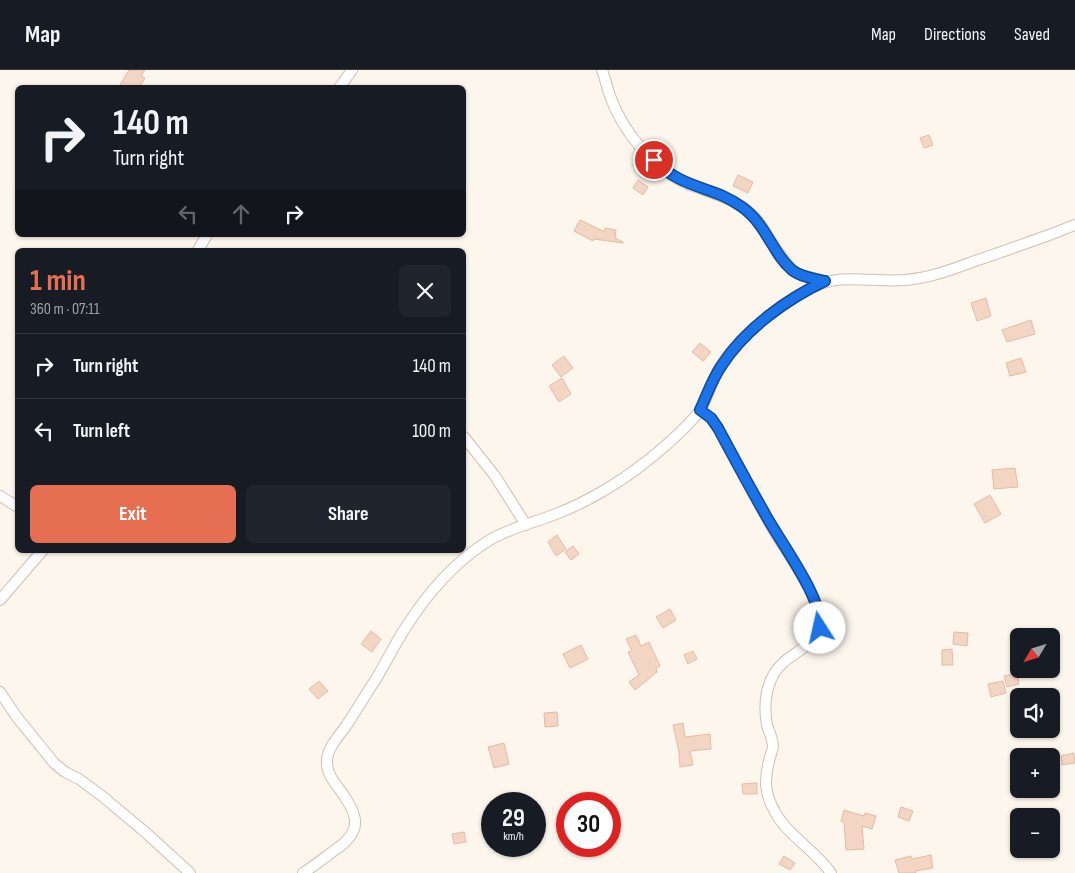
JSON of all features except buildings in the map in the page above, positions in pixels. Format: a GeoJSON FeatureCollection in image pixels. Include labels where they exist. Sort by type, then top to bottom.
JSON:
{"type":"FeatureCollection","features":[{"type":"Feature","properties":{"kind":"street"},"geometry":{"type":"LineString","coordinates":[[341,85],[352,70]]}},
{"type":"Feature","properties":{"kind":"street"},"geometry":{"type":"LineString","coordinates":[[602,70],[618,113],[631,134],[663,170],[675,178],[740,205],[760,223],[793,271],[801,275],[825,281],[855,279],[902,280],[936,275],[1075,225]]}},
{"type":"Feature","properties":{"kind":"street"},"geometry":{"type":"LineString","coordinates":[[199,248],[206,237]]}},
{"type":"Feature","properties":{"kind":"street"},"geometry":{"type":"LineString","coordinates":[[303,873],[344,844],[351,838],[356,828],[349,804],[328,771],[327,760],[330,750],[377,677],[404,630],[429,595],[461,561],[490,540],[512,529],[578,505],[620,480],[650,458],[700,410],[722,364],[740,342],[769,316],[809,289],[825,281]]}},
{"type":"Feature","properties":{"kind":"street"},"geometry":{"type":"LineString","coordinates":[[700,410],[711,418],[718,428],[805,582],[819,612],[820,623],[817,634],[806,646],[773,673],[768,685],[766,718],[773,748],[765,780],[767,797],[781,822],[831,873]]}},
{"type":"Feature","properties":{"kind":"street"},"geometry":{"type":"LineString","coordinates":[[466,440],[495,476],[526,525]]}},
{"type":"Feature","properties":{"kind":"street"},"geometry":{"type":"LineString","coordinates":[[0,496],[15,505]]}},
{"type":"Feature","properties":{"kind":"street"},"geometry":{"type":"LineString","coordinates":[[0,600],[40,553]]}},
{"type":"Feature","properties":{"kind":"street"},"geometry":{"type":"LineString","coordinates":[[0,692],[16,716],[54,763],[102,796],[190,873]]}},
{"type":"Feature","properties":{"kind":"route"},"geometry":{"type":"LineString","coordinates":[[654,160],[663,170],[675,178],[740,205],[760,223],[793,271],[825,281],[809,289],[769,316],[734,349],[722,364],[713,380],[700,410],[715,422],[781,543],[805,582],[819,612],[820,628]]}}]}
